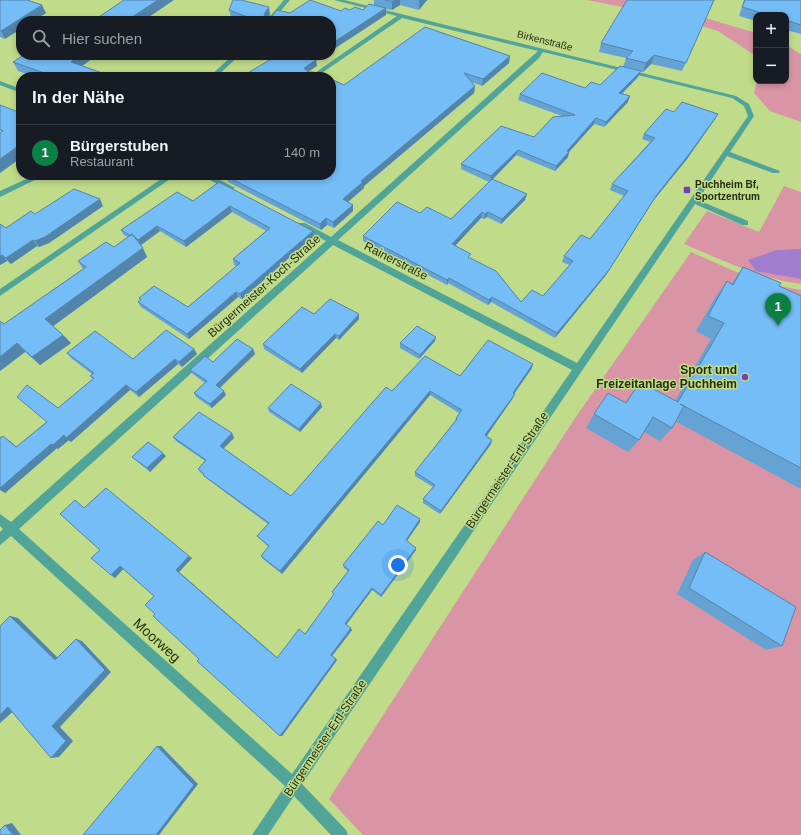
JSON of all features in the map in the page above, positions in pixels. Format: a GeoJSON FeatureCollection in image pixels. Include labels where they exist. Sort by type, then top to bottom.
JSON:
{"type":"FeatureCollection","features":[{"type":"Feature","properties":{"kind":"street"},"geometry":{"type":"LineString","coordinates":[[273,16],[286,0]]}},
{"type":"Feature","properties":{"kind":"street","name":"Birkenstraße"},"geometry":{"type":"LineString","coordinates":[[337,0],[734,97],[748,105]]}},
{"type":"Feature","properties":{"kind":"street"},"geometry":{"type":"LineString","coordinates":[[319,72],[401,16]]}},
{"type":"Feature","properties":{"kind":"street","name":"Bürgermeister-Koch-Straße"},"geometry":{"type":"LineString","coordinates":[[0,539],[537,57],[542,50]]}},
{"type":"Feature","properties":{"kind":"street"},"geometry":{"type":"LineString","coordinates":[[218,72],[231,60]]}},
{"type":"Feature","properties":{"kind":"street"},"geometry":{"type":"LineString","coordinates":[[0,83],[16,89]]}},
{"type":"Feature","properties":{"kind":"street","name":"Bürgermeister-Ertl-Straße"},"geometry":{"type":"LineString","coordinates":[[259,835],[692,200],[726,153],[750,116],[748,105]]}},
{"type":"Feature","properties":{"kind":"street"},"geometry":{"type":"LineString","coordinates":[[726,153],[776,171]]}},
{"type":"Feature","properties":{"kind":"street"},"geometry":{"type":"LineString","coordinates":[[0,194],[31,180]]}},
{"type":"Feature","properties":{"kind":"street"},"geometry":{"type":"LineString","coordinates":[[0,293],[165,180]]}},
{"type":"Feature","properties":{"kind":"street"},"geometry":{"type":"LineString","coordinates":[[215,180],[241,193]]}},
{"type":"Feature","properties":{"kind":"street"},"geometry":{"type":"LineString","coordinates":[[692,200],[745,223]]}},
{"type":"Feature","properties":{"kind":"street","name":"Rainerstraße"},"geometry":{"type":"LineString","coordinates":[[291,220],[577,368]]}},
{"type":"Feature","properties":{"kind":"street","name":"Moorweg"},"geometry":{"type":"LineString","coordinates":[[0,519],[293,784],[341,835]]}},
{"type":"Feature","properties":{"kind":"shaded area"},"geometry":{"type":"Polygon","coordinates":[[[587,0],[645,0],[753,32],[753,54],[718,31],[668,16],[587,0]]]}},
{"type":"Feature","properties":{"kind":"shaded area"},"geometry":{"type":"Polygon","coordinates":[[[789,47],[801,54],[801,122],[770,111],[754,93],[756,84],[789,84],[789,47]]]}},
{"type":"Feature","properties":{"kind":"shaded area"},"geometry":{"type":"Polygon","coordinates":[[[784,186],[801,192],[801,284],[786,282],[756,273],[684,244],[707,211],[759,232],[784,186]]]}},
{"type":"Feature","properties":{"kind":"shaded area"},"geometry":{"type":"Polygon","coordinates":[[[801,249],[801,279],[756,271],[748,260],[777,250],[801,249]]]}},
{"type":"Feature","properties":{"kind":"shaded area"},"geometry":{"type":"Polygon","coordinates":[[[691,252],[731,270],[759,280],[787,288],[801,290],[801,835],[363,835],[329,799],[575,418],[691,252]]]}},
{"type":"Feature","properties":{"kind":"building"},"geometry":{"type":"Polygon","coordinates":[[[0,0],[27,0],[42,5],[25,16],[16,16],[16,21],[0,31],[0,0]]]}},
{"type":"Feature","properties":{"kind":"building"},"geometry":{"type":"Polygon","coordinates":[[[124,0],[158,0],[134,16],[100,16],[124,0]]]}},
{"type":"Feature","properties":{"kind":"building"},"geometry":{"type":"Polygon","coordinates":[[[233,0],[241,0],[269,7],[264,14],[265,16],[245,16],[229,10],[233,0]]]}},
{"type":"Feature","properties":{"kind":"building"},"geometry":{"type":"Polygon","coordinates":[[[310,0],[341,11],[345,8],[350,10],[355,7],[363,10],[369,4],[386,8],[336,41],[336,16],[272,16],[277,10],[290,13],[310,0]]]}},
{"type":"Feature","properties":{"kind":"building"},"geometry":{"type":"Polygon","coordinates":[[[627,0],[714,0],[686,63],[654,55],[646,63],[626,58],[633,51],[601,43],[627,0]]]}},
{"type":"Feature","properties":{"kind":"building"},"geometry":{"type":"Polygon","coordinates":[[[745,0],[801,0],[801,25],[789,21],[789,12],[758,12],[742,7],[745,0]]]}},
{"type":"Feature","properties":{"kind":"building"},"geometry":{"type":"Polygon","coordinates":[[[425,27],[510,56],[483,79],[464,73],[475,86],[361,181],[363,182],[343,199],[353,205],[333,222],[326,218],[320,224],[234,180],[336,180],[336,81],[344,85],[425,27]]]}},
{"type":"Feature","properties":{"kind":"building"},"geometry":{"type":"Polygon","coordinates":[[[16,60],[74,60],[71,62],[99,72],[42,72],[13,62],[16,60]]]}},
{"type":"Feature","properties":{"kind":"building"},"geometry":{"type":"Polygon","coordinates":[[[270,60],[316,60],[304,68],[308,72],[249,72],[270,60]]]}},
{"type":"Feature","properties":{"kind":"building"},"geometry":{"type":"Polygon","coordinates":[[[620,66],[641,71],[619,93],[630,96],[606,122],[596,118],[556,166],[518,150],[491,176],[461,164],[501,126],[534,137],[553,117],[575,115],[520,94],[542,73],[585,88],[591,82],[600,85],[620,66]]]}},
{"type":"Feature","properties":{"kind":"building"},"geometry":{"type":"Polygon","coordinates":[[[682,102],[718,114],[656,196],[609,270],[557,333],[492,297],[489,300],[449,278],[447,280],[363,236],[397,202],[420,213],[427,207],[451,219],[492,179],[527,194],[502,219],[488,212],[485,214],[482,212],[452,244],[471,254],[468,257],[496,271],[521,302],[532,290],[543,296],[573,261],[564,256],[581,235],[590,239],[628,191],[612,184],[655,138],[644,134],[666,109],[674,112],[682,102]]]}},
{"type":"Feature","properties":{"kind":"building"},"geometry":{"type":"Polygon","coordinates":[[[0,105],[16,111],[16,148],[0,159],[0,133],[3,131],[0,130],[0,105]]]}},
{"type":"Feature","properties":{"kind":"building"},"geometry":{"type":"Polygon","coordinates":[[[219,182],[313,231],[240,294],[236,292],[187,334],[138,302],[141,300],[139,298],[154,286],[188,307],[240,263],[233,259],[270,228],[230,206],[184,241],[157,226],[138,240],[132,234],[131,236],[121,230],[177,192],[193,201],[219,182]]]}},
{"type":"Feature","properties":{"kind":"building"},"geometry":{"type":"Polygon","coordinates":[[[74,189],[100,199],[45,237],[35,241],[33,240],[6,258],[2,255],[0,256],[0,224],[6,228],[31,211],[35,214],[74,189]]]}},
{"type":"Feature","properties":{"kind":"building"},"geometry":{"type":"Polygon","coordinates":[[[132,234],[143,248],[45,319],[63,335],[32,357],[17,343],[0,357],[0,321],[4,324],[86,267],[78,261],[106,242],[114,247],[132,234]]]}},
{"type":"Feature","properties":{"kind":"building","name":"Sport und Freizeitanlage Puchheim"},"geometry":{"type":"Polygon","coordinates":[[[743,267],[781,283],[779,286],[801,296],[801,468],[684,406],[672,428],[653,417],[639,440],[594,414],[608,393],[626,403],[640,382],[678,402],[724,323],[708,316],[727,281],[733,285],[743,267]]]}},
{"type":"Feature","properties":{"kind":"building"},"geometry":{"type":"Polygon","coordinates":[[[330,299],[359,314],[339,336],[335,334],[300,369],[263,344],[302,307],[314,314],[330,299]]]}},
{"type":"Feature","properties":{"kind":"building"},"geometry":{"type":"Polygon","coordinates":[[[417,326],[436,337],[420,355],[400,343],[417,326]]]}},
{"type":"Feature","properties":{"kind":"building"},"geometry":{"type":"Polygon","coordinates":[[[166,330],[194,349],[179,362],[175,359],[136,392],[126,385],[66,438],[64,435],[53,445],[51,444],[0,488],[0,438],[3,436],[16,447],[47,422],[17,397],[27,385],[58,408],[94,378],[90,376],[94,373],[67,353],[95,331],[133,359],[166,330]]]}},
{"type":"Feature","properties":{"kind":"building"},"geometry":{"type":"Polygon","coordinates":[[[237,339],[253,349],[216,385],[224,391],[210,404],[194,393],[207,381],[190,370],[205,356],[213,362],[237,339]]]}},
{"type":"Feature","properties":{"kind":"building"},"geometry":{"type":"Polygon","coordinates":[[[488,340],[533,364],[513,393],[515,394],[485,435],[492,440],[441,511],[423,499],[435,485],[415,472],[457,419],[456,418],[462,410],[430,391],[280,571],[261,556],[269,546],[257,536],[269,523],[203,475],[204,474],[198,469],[206,460],[173,437],[199,412],[232,433],[220,446],[291,496],[386,387],[392,391],[425,356],[460,376],[488,340]]]}},
{"type":"Feature","properties":{"kind":"building"},"geometry":{"type":"Polygon","coordinates":[[[291,384],[321,403],[299,429],[268,408],[291,384]]]}},
{"type":"Feature","properties":{"kind":"building"},"geometry":{"type":"Polygon","coordinates":[[[148,442],[163,453],[147,468],[132,457],[148,442]]]}},
{"type":"Feature","properties":{"kind":"building"},"geometry":{"type":"Polygon","coordinates":[[[106,488],[189,556],[176,570],[277,658],[299,629],[305,634],[334,594],[332,592],[349,570],[343,565],[378,521],[383,525],[397,505],[420,519],[406,540],[416,548],[381,595],[372,588],[345,624],[351,628],[331,655],[336,659],[280,736],[197,661],[199,659],[153,616],[155,614],[145,605],[154,596],[120,566],[111,575],[91,558],[100,550],[60,514],[75,500],[84,508],[106,488]]]}},
{"type":"Feature","properties":{"kind":"building"},"geometry":{"type":"Polygon","coordinates":[[[705,552],[796,607],[782,646],[689,588],[705,552]]]}},
{"type":"Feature","properties":{"kind":"building"},"geometry":{"type":"Polygon","coordinates":[[[10,616],[55,660],[76,639],[105,670],[52,726],[66,741],[51,758],[8,707],[0,715],[0,626],[10,616]]]}},
{"type":"Feature","properties":{"kind":"building"},"geometry":{"type":"Polygon","coordinates":[[[157,746],[194,785],[156,835],[83,835],[157,746]]]}},
{"type":"Feature","properties":{"kind":"building"},"geometry":{"type":"Polygon","coordinates":[[[5,825],[13,835],[0,835],[0,830],[5,825]]]}},
{"type":"Feature","properties":{"kind":"place","name":"Puchheim Bf, Sportzentrum"},"geometry":{"type":"Point","coordinates":[687,190]}},
{"type":"Feature","properties":{"kind":"place","name":"Bürgerstuben"},"geometry":{"type":"Point","coordinates":[778,326]}},
{"type":"Feature","properties":{"kind":"place","name":"Sport und Freizeitanlage Puchheim"},"geometry":{"type":"Point","coordinates":[745,377]}}]}
